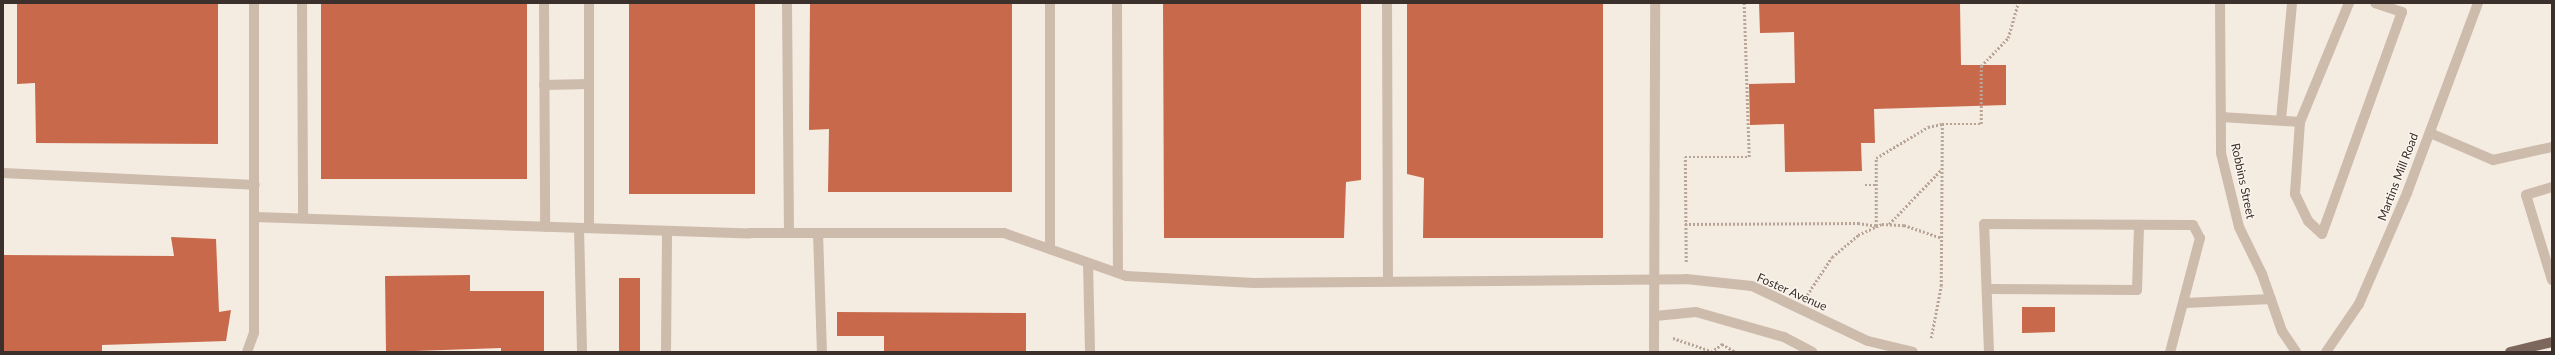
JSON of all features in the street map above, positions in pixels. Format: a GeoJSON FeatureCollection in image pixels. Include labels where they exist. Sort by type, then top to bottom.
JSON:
{"type":"FeatureCollection","features":[{"type":"Feature","properties":{"kind":"main road"},"geometry":{"type":"LineString","coordinates":[[2510,352],[2552,342]]}},
{"type":"Feature","properties":{"kind":"street"},"geometry":{"type":"LineString","coordinates":[[247,352],[254,333],[254,3]]}},
{"type":"Feature","properties":{"kind":"street"},"geometry":{"type":"LineString","coordinates":[[302,3],[303,218]]}},
{"type":"Feature","properties":{"kind":"street"},"geometry":{"type":"LineString","coordinates":[[544,3],[545,227]]}},
{"type":"Feature","properties":{"kind":"street"},"geometry":{"type":"LineString","coordinates":[[589,3],[589,228]]}},
{"type":"Feature","properties":{"kind":"street"},"geometry":{"type":"LineString","coordinates":[[787,3],[789,233]]}},
{"type":"Feature","properties":{"kind":"street"},"geometry":{"type":"LineString","coordinates":[[1050,3],[1050,249]]}},
{"type":"Feature","properties":{"kind":"street"},"geometry":{"type":"LineString","coordinates":[[1117,3],[1118,273]]}},
{"type":"Feature","properties":{"kind":"street"},"geometry":{"type":"LineString","coordinates":[[1387,3],[1388,281]]}},
{"type":"Feature","properties":{"kind":"street"},"geometry":{"type":"LineString","coordinates":[[1654,352],[1655,3]]}},
{"type":"Feature","properties":{"kind":"street","name":"Robbins Street"},"geometry":{"type":"LineString","coordinates":[[2220,3],[2221,153],[2240,227],[2262,274],[2282,331],[2296,352]]}},
{"type":"Feature","properties":{"kind":"street"},"geometry":{"type":"LineString","coordinates":[[2281,120],[2292,3]]}},
{"type":"Feature","properties":{"kind":"street"},"geometry":{"type":"LineString","coordinates":[[2349,3],[2300,122],[2295,194],[2308,221],[2322,234],[2402,12],[2375,3]]}},
{"type":"Feature","properties":{"kind":"street","name":"Martins Mill Road"},"geometry":{"type":"LineString","coordinates":[[2326,352],[2359,304],[2430,133],[2478,3]]}},
{"type":"Feature","properties":{"kind":"street"},"geometry":{"type":"LineString","coordinates":[[544,85],[589,84]]}},
{"type":"Feature","properties":{"kind":"street"},"geometry":{"type":"LineString","coordinates":[[2221,117],[2300,122]]}},
{"type":"Feature","properties":{"kind":"street"},"geometry":{"type":"LineString","coordinates":[[2430,133],[2493,160],[2552,147]]}},
{"type":"Feature","properties":{"kind":"street"},"geometry":{"type":"LineString","coordinates":[[3,173],[255,185]]}},
{"type":"Feature","properties":{"kind":"street"},"geometry":{"type":"LineString","coordinates":[[2552,188],[2526,195],[2550,266],[2552,280]]}},
{"type":"Feature","properties":{"kind":"street","name":"Foster Avenue"},"geometry":{"type":"LineString","coordinates":[[255,217],[545,227],[789,233],[1004,233],[1118,273],[1254,283],[1655,280],[1752,286],[1868,341],[1913,352]]}},
{"type":"Feature","properties":{"kind":"street"},"geometry":{"type":"LineString","coordinates":[[1989,352],[1988,289],[1984,224],[2193,225],[2200,238],[2185,303],[2170,352]]}},
{"type":"Feature","properties":{"kind":"street"},"geometry":{"type":"LineString","coordinates":[[1988,289],[2137,290],[2138,225]]}},
{"type":"Feature","properties":{"kind":"street"},"geometry":{"type":"LineString","coordinates":[[579,228],[582,352]]}},
{"type":"Feature","properties":{"kind":"street"},"geometry":{"type":"LineString","coordinates":[[666,352],[667,230]]}},
{"type":"Feature","properties":{"kind":"street"},"geometry":{"type":"LineString","coordinates":[[818,233],[822,352]]}},
{"type":"Feature","properties":{"kind":"street"},"geometry":{"type":"LineString","coordinates":[[1088,263],[1090,352]]}},
{"type":"Feature","properties":{"kind":"street"},"geometry":{"type":"LineString","coordinates":[[2185,303],[2271,299]]}},
{"type":"Feature","properties":{"kind":"street"},"geometry":{"type":"LineString","coordinates":[[1655,316],[1696,312],[1784,338],[1812,352]]}},
{"type":"Feature","properties":{"kind":"path"},"geometry":{"type":"LineString","coordinates":[[1686,262],[1685,157],[1749,157],[1744,3]]}},
{"type":"Feature","properties":{"kind":"path"},"geometry":{"type":"LineString","coordinates":[[1876,226],[1876,158],[1928,127],[1942,124],[1980,124],[1981,66],[2008,38],[2018,3]]}},
{"type":"Feature","properties":{"kind":"path"},"geometry":{"type":"LineString","coordinates":[[1931,338],[1940,286],[1942,124]]}},
{"type":"Feature","properties":{"kind":"path"},"geometry":{"type":"LineString","coordinates":[[1889,224],[1942,169]]}},
{"type":"Feature","properties":{"kind":"path"},"geometry":{"type":"LineString","coordinates":[[1865,185],[1876,185]]}},
{"type":"Feature","properties":{"kind":"path"},"geometry":{"type":"LineString","coordinates":[[1685,224],[1858,223],[1876,226]]}},
{"type":"Feature","properties":{"kind":"path"},"geometry":{"type":"LineString","coordinates":[[1809,292],[1832,257],[1858,235],[1876,226],[1889,224],[1904,225],[1941,238]]}},
{"type":"Feature","properties":{"kind":"path"},"geometry":{"type":"LineString","coordinates":[[1673,338],[1711,352],[1722,344],[1736,352]]}},
{"type":"Feature","properties":{"kind":"building"},"geometry":{"type":"Polygon","coordinates":[[[17,3],[218,3],[218,144],[36,143],[35,83],[17,84],[17,3]]]}},
{"type":"Feature","properties":{"kind":"building"},"geometry":{"type":"Polygon","coordinates":[[[321,3],[527,3],[527,179],[321,179],[321,3]]]}},
{"type":"Feature","properties":{"kind":"building"},"geometry":{"type":"Polygon","coordinates":[[[629,3],[755,3],[755,194],[629,194],[629,3]]]}},
{"type":"Feature","properties":{"kind":"building"},"geometry":{"type":"Polygon","coordinates":[[[810,3],[1012,3],[1012,192],[828,192],[829,129],[809,130],[810,3]]]}},
{"type":"Feature","properties":{"kind":"building"},"geometry":{"type":"Polygon","coordinates":[[[1163,3],[1361,3],[1361,180],[1346,182],[1344,238],[1164,238],[1163,3]]]}},
{"type":"Feature","properties":{"kind":"building"},"geometry":{"type":"Polygon","coordinates":[[[1407,3],[1603,3],[1603,238],[1423,238],[1424,178],[1407,174],[1407,3]]]}},
{"type":"Feature","properties":{"kind":"building"},"geometry":{"type":"Polygon","coordinates":[[[1759,3],[1960,3],[1961,65],[2006,65],[2006,105],[1874,109],[1875,143],[1861,143],[1862,171],[1785,172],[1784,124],[1750,125],[1749,84],[1795,83],[1794,32],[1760,33],[1759,3]]]}},
{"type":"Feature","properties":{"kind":"building"},"geometry":{"type":"Polygon","coordinates":[[[171,237],[216,239],[219,312],[231,310],[226,341],[102,345],[102,352],[3,352],[3,255],[174,256],[171,237]]]}},
{"type":"Feature","properties":{"kind":"building"},"geometry":{"type":"Polygon","coordinates":[[[470,275],[470,291],[544,291],[544,352],[501,352],[501,348],[386,352],[385,276],[470,275]]]}},
{"type":"Feature","properties":{"kind":"building"},"geometry":{"type":"Polygon","coordinates":[[[619,278],[640,278],[640,352],[619,352],[619,278]]]}},
{"type":"Feature","properties":{"kind":"building"},"geometry":{"type":"Polygon","coordinates":[[[2022,307],[2055,307],[2055,332],[2022,333],[2022,307]]]}},
{"type":"Feature","properties":{"kind":"building"},"geometry":{"type":"Polygon","coordinates":[[[837,312],[1026,313],[1026,352],[884,352],[884,336],[837,336],[837,312]]]}}]}
